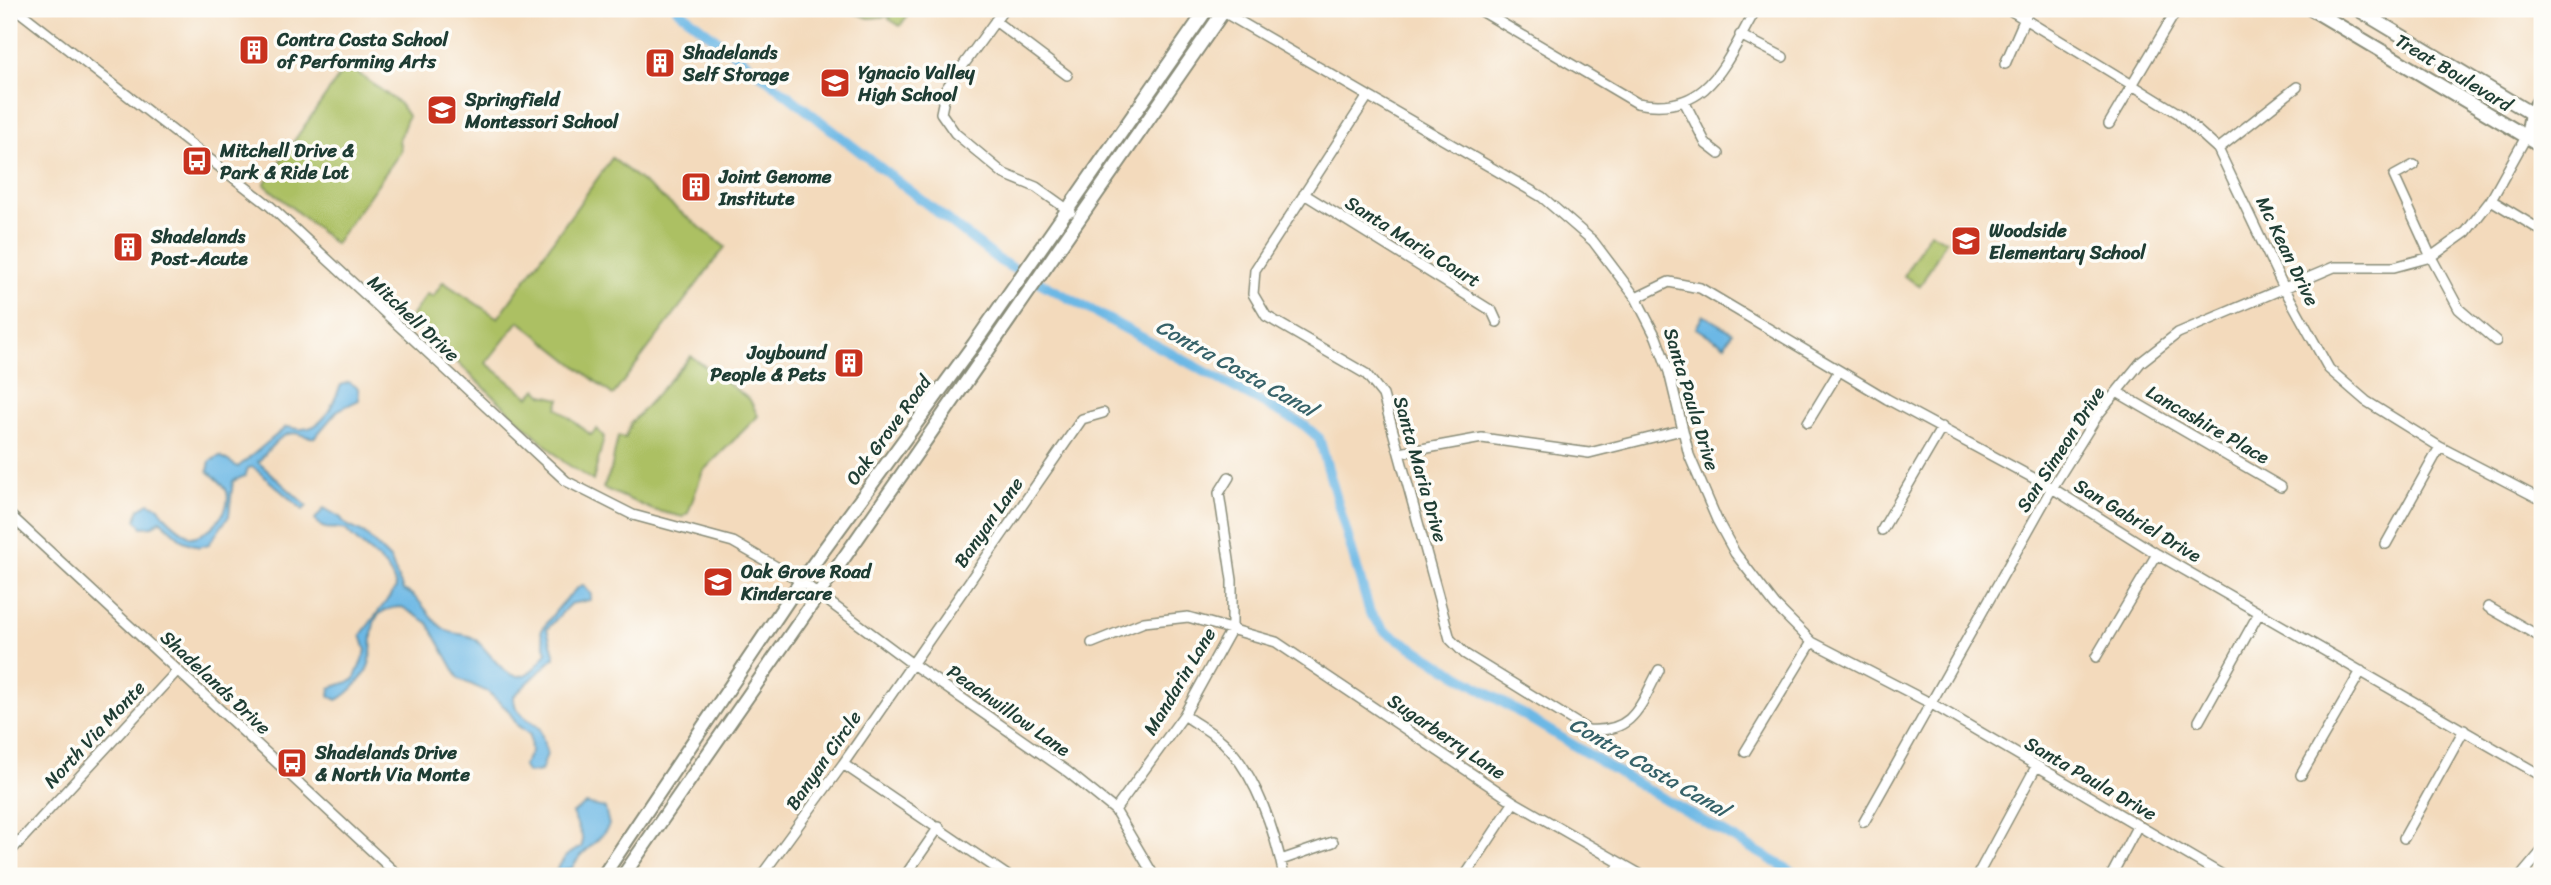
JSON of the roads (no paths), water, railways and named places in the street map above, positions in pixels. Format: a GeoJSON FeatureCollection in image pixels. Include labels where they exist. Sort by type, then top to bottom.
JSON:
{"type":"FeatureCollection","features":[{"type":"Feature","properties":{"kind":"main road","name":"Oak Grove Road"},"geometry":{"type":"LineString","coordinates":[[603,876],[801,581],[1008,295],[1027,264],[1068,210],[1208,9]]}},
{"type":"Feature","properties":{"kind":"main road","name":"Treat Boulevard"},"geometry":{"type":"LineString","coordinates":[[2311,9],[2542,146]]}},
{"type":"Feature","properties":{"kind":"main road","name":"Treat Boulevard"},"geometry":{"type":"LineString","coordinates":[[2357,9],[2542,120]]}},
{"type":"Feature","properties":{"kind":"main road","name":"Oak Grove Road"},"geometry":{"type":"LineString","coordinates":[[623,876],[1045,272],[1222,10]]}},
{"type":"Feature","properties":{"kind":"main road"},"geometry":{"type":"LineString","coordinates":[[989,351],[987,336],[1010,302],[1008,295]]}},
{"type":"Feature","properties":{"kind":"street","name":"Mitchell Drive"},"geometry":{"type":"LineString","coordinates":[[16,9],[270,206],[566,481],[633,515],[733,542],[820,595]]}},
{"type":"Feature","properties":{"kind":"street"},"geometry":{"type":"LineString","coordinates":[[1004,9],[946,89],[941,100],[945,123],[1003,174],[1035,187],[1081,219]]}},
{"type":"Feature","properties":{"kind":"street"},"geometry":{"type":"LineString","coordinates":[[1478,9],[1637,103],[1660,107],[1685,103],[1710,85],[1756,9]]}},
{"type":"Feature","properties":{"kind":"street","name":"Mc Kean Drive"},"geometry":{"type":"LineString","coordinates":[[2008,9],[2178,113],[2218,149],[2283,286],[2329,369],[2366,401],[2440,447],[2542,500]]}},
{"type":"Feature","properties":{"kind":"street"},"geometry":{"type":"LineString","coordinates":[[2005,64],[2029,9]]}},
{"type":"Feature","properties":{"kind":"street","name":"Santa Paula Drive"},"geometry":{"type":"LineString","coordinates":[[1222,10],[1542,197],[1593,241],[1636,298],[1662,352],[1682,430],[1701,487],[1735,553],[1775,605],[1812,642],[1932,704],[2224,876]]}},
{"type":"Feature","properties":{"kind":"street"},"geometry":{"type":"LineString","coordinates":[[2109,124],[2173,16]]}},
{"type":"Feature","properties":{"kind":"street"},"geometry":{"type":"LineString","coordinates":[[995,21],[1068,75]]}},
{"type":"Feature","properties":{"kind":"street"},"geometry":{"type":"LineString","coordinates":[[1740,35],[1783,57]]}},
{"type":"Feature","properties":{"kind":"street"},"geometry":{"type":"LineString","coordinates":[[2218,149],[2297,88]]}},
{"type":"Feature","properties":{"kind":"street","name":"San Simeon Drive"},"geometry":{"type":"LineString","coordinates":[[1864,822],[2052,488],[2097,416],[2141,362],[2178,333],[2283,286],[2334,267],[2394,267],[2431,257],[2466,233],[2491,200],[2526,137],[2530,113],[2542,93]]}},
{"type":"Feature","properties":{"kind":"street","name":"Santa Maria Drive"},"geometry":{"type":"LineString","coordinates":[[1368,96],[1255,270],[1253,294],[1266,316],[1366,374],[1383,395],[1450,639],[1465,654],[1588,730],[1605,731],[1626,725],[1636,713],[1659,670]]}},
{"type":"Feature","properties":{"kind":"street"},"geometry":{"type":"LineString","coordinates":[[1685,103],[1706,144],[1719,154]]}},
{"type":"Feature","properties":{"kind":"street","name":"San Simeon Drive"},"geometry":{"type":"LineString","coordinates":[[2526,137],[2542,126]]}},
{"type":"Feature","properties":{"kind":"street"},"geometry":{"type":"LineString","coordinates":[[2414,165],[2394,176],[2431,257],[2459,309],[2496,341]]}},
{"type":"Feature","properties":{"kind":"street","name":"Santa Maria Court"},"geometry":{"type":"LineString","coordinates":[[1304,194],[1492,311],[1497,323]]}},
{"type":"Feature","properties":{"kind":"street"},"geometry":{"type":"LineString","coordinates":[[2491,200],[2542,231]]}},
{"type":"Feature","properties":{"kind":"street","name":"San Gabriel Drive"},"geometry":{"type":"LineString","coordinates":[[1636,298],[1669,282],[1700,288],[1839,371],[2052,488],[2157,554],[2542,776]]}},
{"type":"Feature","properties":{"kind":"street"},"geometry":{"type":"LineString","coordinates":[[1808,422],[1839,371]]}},
{"type":"Feature","properties":{"kind":"street","name":"Lancashire Place"},"geometry":{"type":"LineString","coordinates":[[2117,392],[2281,487]]}},
{"type":"Feature","properties":{"kind":"street","name":"Banyan Lane"},"geometry":{"type":"LineString","coordinates":[[911,663],[1082,419],[1103,413]]}},
{"type":"Feature","properties":{"kind":"street"},"geometry":{"type":"LineString","coordinates":[[1882,530],[1941,427]]}},
{"type":"Feature","properties":{"kind":"street"},"geometry":{"type":"LineString","coordinates":[[1400,453],[1482,438],[1589,453],[1682,430]]}},
{"type":"Feature","properties":{"kind":"street"},"geometry":{"type":"LineString","coordinates":[[2386,544],[2440,447]]}},
{"type":"Feature","properties":{"kind":"street","name":"Mandarin Lane"},"geometry":{"type":"LineString","coordinates":[[1115,810],[1184,715],[1231,628],[1232,580],[1219,493],[1229,477]]}},
{"type":"Feature","properties":{"kind":"street","name":"Shadelands Drive"},"geometry":{"type":"LineString","coordinates":[[9,514],[399,876]]}},
{"type":"Feature","properties":{"kind":"street"},"geometry":{"type":"LineString","coordinates":[[2096,657],[2157,554]]}},
{"type":"Feature","properties":{"kind":"street","name":"Peachwillow Lane"},"geometry":{"type":"LineString","coordinates":[[820,595],[911,663],[1068,772],[1115,810],[1154,876]]}},
{"type":"Feature","properties":{"kind":"street"},"geometry":{"type":"LineString","coordinates":[[2488,607],[2542,638]]}},
{"type":"Feature","properties":{"kind":"street"},"geometry":{"type":"LineString","coordinates":[[2199,721],[2259,613]]}},
{"type":"Feature","properties":{"kind":"street","name":"Sugarberry Lane"},"geometry":{"type":"LineString","coordinates":[[1092,643],[1144,622],[1188,617],[1276,642],[1514,802],[1643,876]]}},
{"type":"Feature","properties":{"kind":"street"},"geometry":{"type":"LineString","coordinates":[[1745,752],[1812,642]]}},
{"type":"Feature","properties":{"kind":"street","name":"Banyan Circle"},"geometry":{"type":"LineString","coordinates":[[761,876],[844,764],[911,663]]}},
{"type":"Feature","properties":{"kind":"street"},"geometry":{"type":"LineString","coordinates":[[2301,775],[2361,670]]}},
{"type":"Feature","properties":{"kind":"street","name":"North Via Monte"},"geometry":{"type":"LineString","coordinates":[[9,853],[177,671]]}},
{"type":"Feature","properties":{"kind":"street"},"geometry":{"type":"LineString","coordinates":[[1184,715],[1223,742],[1242,765],[1256,791],[1281,860],[1284,876]]}},
{"type":"Feature","properties":{"kind":"street"},"geometry":{"type":"LineString","coordinates":[[2404,838],[2464,730]]}},
{"type":"Feature","properties":{"kind":"street"},"geometry":{"type":"LineString","coordinates":[[844,764],[1008,876]]}},
{"type":"Feature","properties":{"kind":"street"},"geometry":{"type":"LineString","coordinates":[[1977,876],[2036,767]]}},
{"type":"Feature","properties":{"kind":"street"},"geometry":{"type":"LineString","coordinates":[[1465,876],[1514,802]]}},
{"type":"Feature","properties":{"kind":"street"},"geometry":{"type":"LineString","coordinates":[[2111,876],[2138,825]]}},
{"type":"Feature","properties":{"kind":"street"},"geometry":{"type":"LineString","coordinates":[[905,876],[939,827]]}},
{"type":"Feature","properties":{"kind":"street"},"geometry":{"type":"LineString","coordinates":[[1281,860],[1333,842]]}},
{"type":"Feature","properties":{"kind":"street"},"geometry":{"type":"LineString","coordinates":[[2521,876],[2542,851]]}},
{"type":"Feature","properties":{"kind":"street"},"geometry":{"type":"LineString","coordinates":[[1612,876],[1621,863]]}},
{"type":"Feature","properties":{"kind":"water"},"geometry":{"type":"Polygon","coordinates":[[[1703,315],[1732,332],[1725,345],[1696,328],[1703,315]]]}},
{"type":"Feature","properties":{"kind":"water"},"geometry":{"type":"Polygon","coordinates":[[[349,382],[358,388],[359,400],[338,410],[315,437],[292,433],[286,435],[258,462],[307,506],[303,510],[253,467],[248,468],[245,476],[233,481],[229,516],[209,544],[199,547],[183,541],[160,520],[153,526],[142,527],[136,520],[139,509],[149,503],[159,507],[168,519],[191,537],[205,532],[223,514],[228,499],[224,486],[208,471],[210,461],[220,456],[238,467],[286,427],[310,428],[328,413],[341,385],[349,382]]]}},
{"type":"Feature","properties":{"kind":"water"},"geometry":{"type":"Polygon","coordinates":[[[324,508],[341,518],[345,524],[365,534],[390,559],[403,590],[416,598],[434,620],[450,632],[476,640],[501,667],[518,676],[536,667],[547,652],[541,632],[567,598],[583,585],[591,594],[590,600],[570,604],[547,629],[555,657],[514,696],[516,708],[522,716],[540,729],[547,754],[541,771],[528,773],[523,766],[531,752],[530,735],[517,725],[508,710],[488,692],[459,679],[428,623],[402,607],[389,609],[375,621],[371,658],[359,681],[337,700],[329,696],[330,688],[354,680],[366,651],[361,635],[396,588],[393,578],[382,563],[346,530],[326,528],[318,524],[315,519],[324,508]]]}},
{"type":"Feature","properties":{"kind":"water"},"geometry":{"type":"Polygon","coordinates":[[[586,804],[605,808],[609,825],[572,868],[565,869],[560,875],[555,872],[566,856],[582,846],[582,836],[572,813],[586,804]]]}},
{"type":"Feature","properties":{"kind":"waterway","name":"Contra Costa Canal"},"geometry":{"type":"LineString","coordinates":[[677,9],[1000,261],[1304,425],[1319,438],[1370,613],[1385,631],[1626,777],[1800,876]]}},
{"type":"Feature","properties":{"kind":"place","name":"Contra Costa School of Performing Arts"},"geometry":{"type":"Point","coordinates":[254,50]}},
{"type":"Feature","properties":{"kind":"place","name":"Shadelands Self Storage"},"geometry":{"type":"Point","coordinates":[660,63]}},
{"type":"Feature","properties":{"kind":"place","name":"Ygnacio Valley High School"},"geometry":{"type":"Point","coordinates":[835,83]}},
{"type":"Feature","properties":{"kind":"place","name":"Springfield Montessori School"},"geometry":{"type":"Point","coordinates":[442,110]}},
{"type":"Feature","properties":{"kind":"place","name":"Mitchell Drive & Park & Ride Lot"},"geometry":{"type":"Point","coordinates":[197,161]}},
{"type":"Feature","properties":{"kind":"place","name":"Joint Genome Institute"},"geometry":{"type":"Point","coordinates":[696,187]}},
{"type":"Feature","properties":{"kind":"place","name":"Woodside Elementary School"},"geometry":{"type":"Point","coordinates":[1966,241]}},
{"type":"Feature","properties":{"kind":"place","name":"Shadelands Post-Acute"},"geometry":{"type":"Point","coordinates":[128,247]}},
{"type":"Feature","properties":{"kind":"place","name":"Joybound People & Pets"},"geometry":{"type":"Point","coordinates":[849,363]}},
{"type":"Feature","properties":{"kind":"place","name":"Oak Grove Road Kindercare"},"geometry":{"type":"Point","coordinates":[718,582]}},
{"type":"Feature","properties":{"kind":"place","name":"Shadelands Drive & North Via Monte"},"geometry":{"type":"Point","coordinates":[292,763]}}]}
